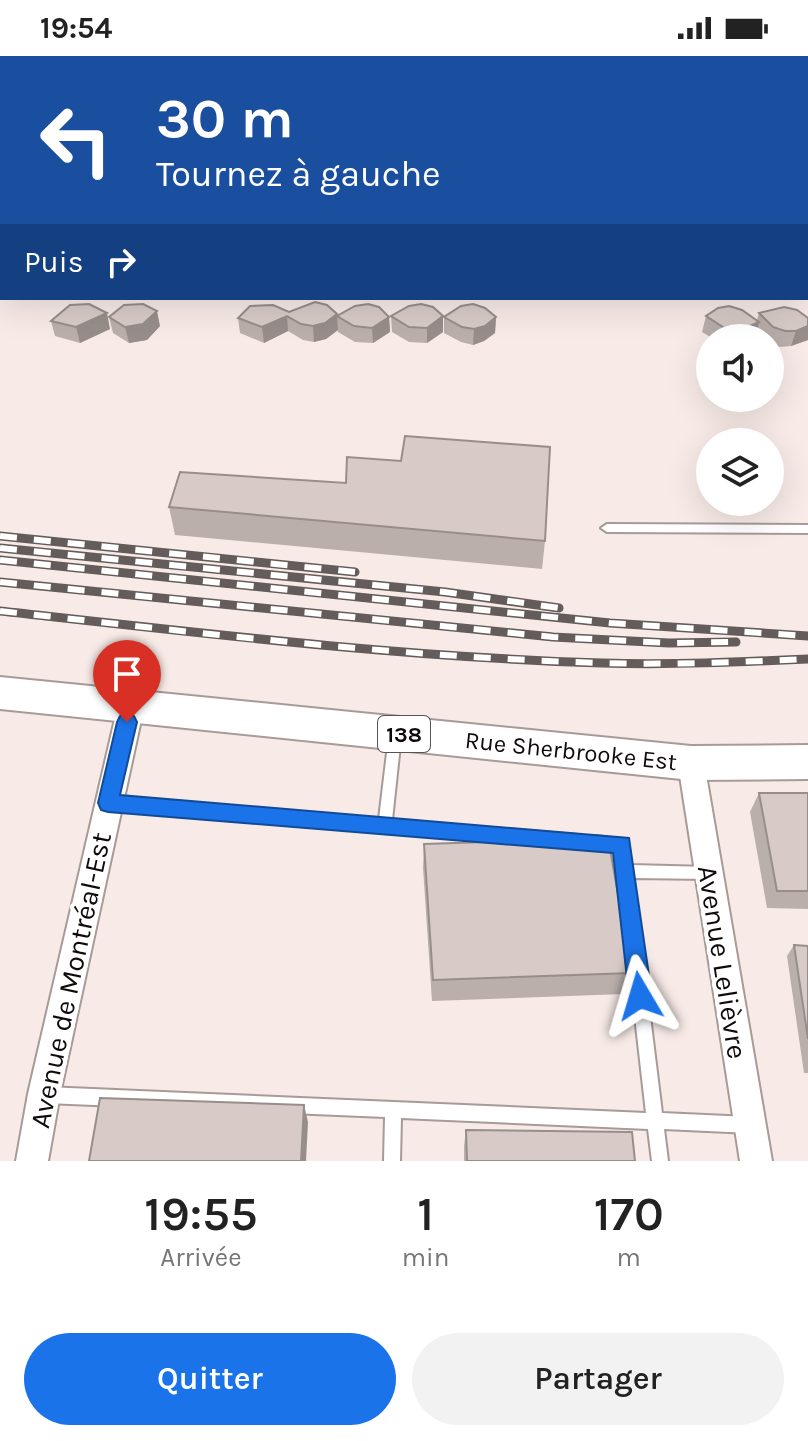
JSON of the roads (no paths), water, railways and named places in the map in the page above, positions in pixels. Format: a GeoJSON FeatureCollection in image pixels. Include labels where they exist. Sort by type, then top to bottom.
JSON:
{"type":"FeatureCollection","features":[{"type":"Feature","properties":{"kind":"main road","name":"Rue Sherbrooke Est"},"geometry":{"type":"LineString","coordinates":[[0,693],[691,763],[808,762]]}},
{"type":"Feature","properties":{"kind":"street","name":"Avenue de Montréal-Est"},"geometry":{"type":"LineString","coordinates":[[32,1161],[44,1094],[131,706]]}},
{"type":"Feature","properties":{"kind":"street","name":"Avenue Lelièvre"},"geometry":{"type":"LineString","coordinates":[[691,763],[756,1161]]}},
{"type":"Feature","properties":{"kind":"lane"},"geometry":{"type":"LineString","coordinates":[[607,528],[808,529]]}},
{"type":"Feature","properties":{"kind":"lane"},"geometry":{"type":"LineString","coordinates":[[385,825],[395,733]]}},
{"type":"Feature","properties":{"kind":"lane"},"geometry":{"type":"LineString","coordinates":[[108,803],[622,844],[660,1161]]}},
{"type":"Feature","properties":{"kind":"lane"},"geometry":{"type":"LineString","coordinates":[[625,871],[709,873]]}},
{"type":"Feature","properties":{"kind":"lane"},"geometry":{"type":"LineString","coordinates":[[44,1094],[750,1125]]}},
{"type":"Feature","properties":{"kind":"lane"},"geometry":{"type":"LineString","coordinates":[[392,1161],[393,1109]]}},
{"type":"Feature","properties":{"kind":"railway"},"geometry":{"type":"LineString","coordinates":[[0,536],[355,572]]}},
{"type":"Feature","properties":{"kind":"railway"},"geometry":{"type":"LineString","coordinates":[[0,548],[445,592],[559,608]]}},
{"type":"Feature","properties":{"kind":"railway"},"geometry":{"type":"LineString","coordinates":[[0,560],[610,623],[808,636]]}},
{"type":"Feature","properties":{"kind":"railway"},"geometry":{"type":"LineString","coordinates":[[0,582],[553,637],[669,643],[736,642]]}},
{"type":"Feature","properties":{"kind":"railway"},"geometry":{"type":"LineString","coordinates":[[0,611],[301,643],[527,660],[654,664],[808,659]]}}]}
